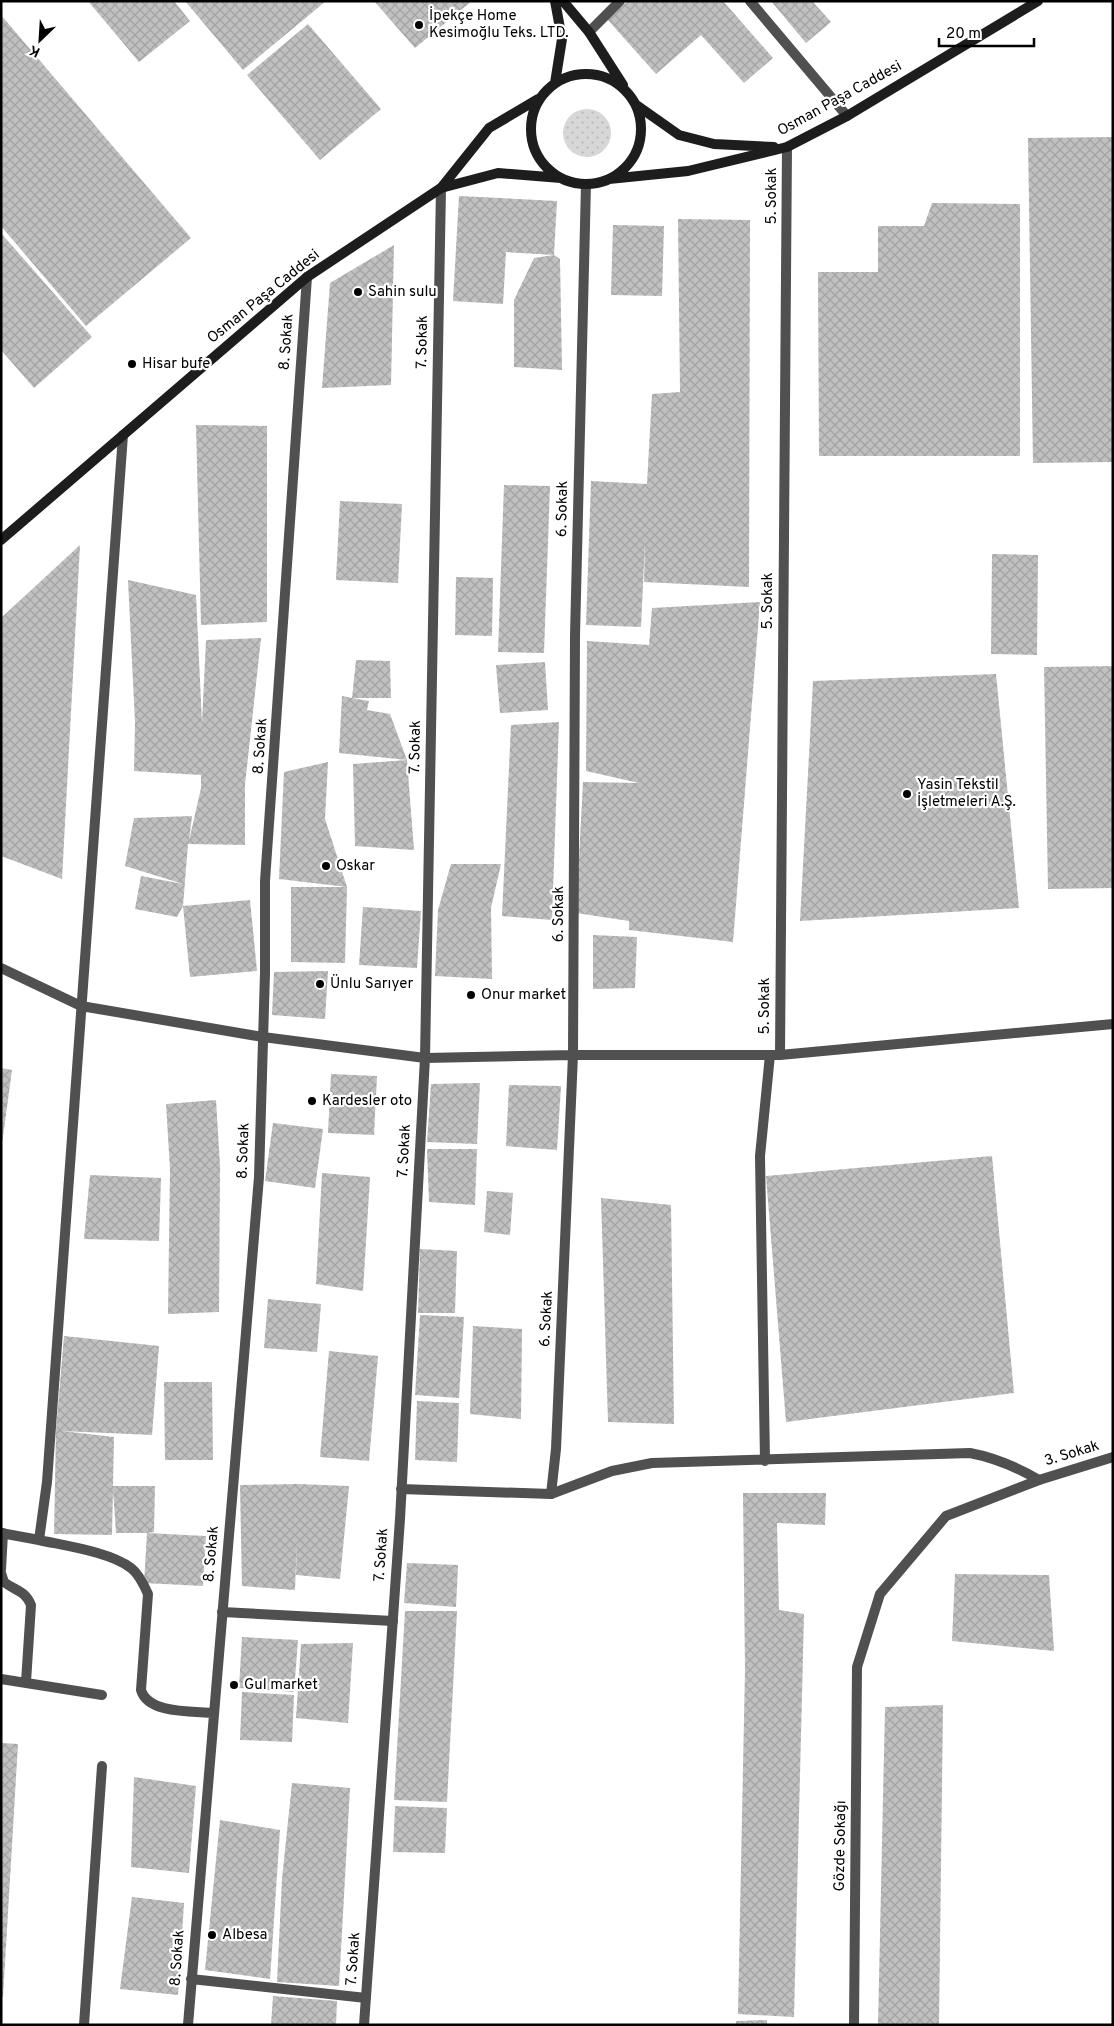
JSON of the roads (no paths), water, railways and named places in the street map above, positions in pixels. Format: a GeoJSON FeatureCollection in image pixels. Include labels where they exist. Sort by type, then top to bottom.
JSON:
{"type":"FeatureCollection","features":[{"type":"Feature","properties":{"kind":"street"},"geometry":{"type":"LineString","coordinates":[[555,1],[562,39],[555,83]]}},
{"type":"Feature","properties":{"kind":"street"},"geometry":{"type":"LineString","coordinates":[[563,1],[589,32],[628,92],[640,118],[642,132],[639,147],[632,160],[622,171],[609,179],[586,184],[562,178],[549,169],[538,156],[532,140],[531,124],[538,99],[555,83],[570,76],[585,73],[601,76],[616,82],[628,92]]}},
{"type":"Feature","properties":{"kind":"street"},"geometry":{"type":"LineString","coordinates":[[589,32],[620,1]]}},
{"type":"Feature","properties":{"kind":"street"},"geometry":{"type":"LineString","coordinates":[[750,1],[847,116]]}},
{"type":"Feature","properties":{"kind":"street","name":"Osman Paşa Caddesi"},"geometry":{"type":"LineString","coordinates":[[609,179],[688,171],[787,147],[847,116],[1038,1]]}},
{"type":"Feature","properties":{"kind":"street","name":"Osman Paşa Caddesi"},"geometry":{"type":"LineString","coordinates":[[1,540],[306,277],[441,188],[489,128],[538,99]]}},
{"type":"Feature","properties":{"kind":"street"},"geometry":{"type":"LineString","coordinates":[[635,104],[679,135],[714,144],[787,147]]}},
{"type":"Feature","properties":{"kind":"street","name":"5. Sokak"},"geometry":{"type":"LineString","coordinates":[[765,1460],[760,1156],[775,1055],[787,147]]}},
{"type":"Feature","properties":{"kind":"street","name":"Osman Paşa Caddesi"},"geometry":{"type":"LineString","coordinates":[[441,188],[498,173],[562,178]]}},
{"type":"Feature","properties":{"kind":"street","name":"6. Sokak"},"geometry":{"type":"LineString","coordinates":[[551,1494],[556,1449],[573,1055],[575,636],[586,184]]}},
{"type":"Feature","properties":{"kind":"street","name":"7. Sokak"},"geometry":{"type":"LineString","coordinates":[[364,2025],[393,1621],[425,1058],[441,188]]}},
{"type":"Feature","properties":{"kind":"street","name":"8. Sokak"},"geometry":{"type":"LineString","coordinates":[[188,2025],[259,1176],[265,881],[306,277]]}},
{"type":"Feature","properties":{"kind":"street"},"geometry":{"type":"LineString","coordinates":[[39,1540],[47,1482],[123,435]]}},
{"type":"Feature","properties":{"kind":"street"},"geometry":{"type":"LineString","coordinates":[[1,968],[81,1006],[263,1037],[425,1058],[573,1055],[775,1055],[1113,1024]]}},
{"type":"Feature","properties":{"kind":"street"},"geometry":{"type":"LineString","coordinates":[[401,1489],[551,1494],[612,1471],[652,1463],[970,1453],[994,1458],[1016,1466],[1040,1480]]}},
{"type":"Feature","properties":{"kind":"street","name":"3. Sokak"},"geometry":{"type":"LineString","coordinates":[[858,1667],[880,1594],[946,1516],[1040,1480],[1113,1457]]}},
{"type":"Feature","properties":{"kind":"street"},"geometry":{"type":"LineString","coordinates":[[26,1682],[31,1605],[28,1597],[22,1591],[4,1582],[1,1572],[2,1533],[39,1540],[120,1561],[133,1569],[148,1594],[141,1690],[143,1696],[146,1701],[156,1707],[214,1713]]}},
{"type":"Feature","properties":{"kind":"street"},"geometry":{"type":"LineString","coordinates":[[222,1612],[393,1621]]}},
{"type":"Feature","properties":{"kind":"street","name":"Gözde Sokağı"},"geometry":{"type":"LineString","coordinates":[[854,2025],[858,1667]]}},
{"type":"Feature","properties":{"kind":"street"},"geometry":{"type":"LineString","coordinates":[[1,1678],[102,1695]]}},
{"type":"Feature","properties":{"kind":"street"},"geometry":{"type":"LineString","coordinates":[[84,2025],[102,1766]]}},
{"type":"Feature","properties":{"kind":"street"},"geometry":{"type":"LineString","coordinates":[[191,1979],[366,1998]]}},
{"type":"Feature","properties":{"kind":"place","name":"İpekçe Home Kesimoğlu Teks. LTD."},"geometry":{"type":"Point","coordinates":[419,25]}},
{"type":"Feature","properties":{"kind":"place","name":"Sahin sulu"},"geometry":{"type":"Point","coordinates":[358,292]}},
{"type":"Feature","properties":{"kind":"place","name":"Hisar bufe"},"geometry":{"type":"Point","coordinates":[132,364]}},
{"type":"Feature","properties":{"kind":"place","name":"Yasin Tekstil İşletmeleri A.Ş."},"geometry":{"type":"Point","coordinates":[907,794]}},
{"type":"Feature","properties":{"kind":"place","name":"Oskar"},"geometry":{"type":"Point","coordinates":[326,866]}},
{"type":"Feature","properties":{"kind":"place","name":"Ünlu Sarıyer"},"geometry":{"type":"Point","coordinates":[320,984]}},
{"type":"Feature","properties":{"kind":"place","name":"Onur market"},"geometry":{"type":"Point","coordinates":[471,995]}},
{"type":"Feature","properties":{"kind":"place","name":"Kardesler oto"},"geometry":{"type":"Point","coordinates":[312,1101]}},
{"type":"Feature","properties":{"kind":"place","name":"Gul market"},"geometry":{"type":"Point","coordinates":[234,1685]}},
{"type":"Feature","properties":{"kind":"place","name":"Albesa"},"geometry":{"type":"Point","coordinates":[212,1935]}}]}
